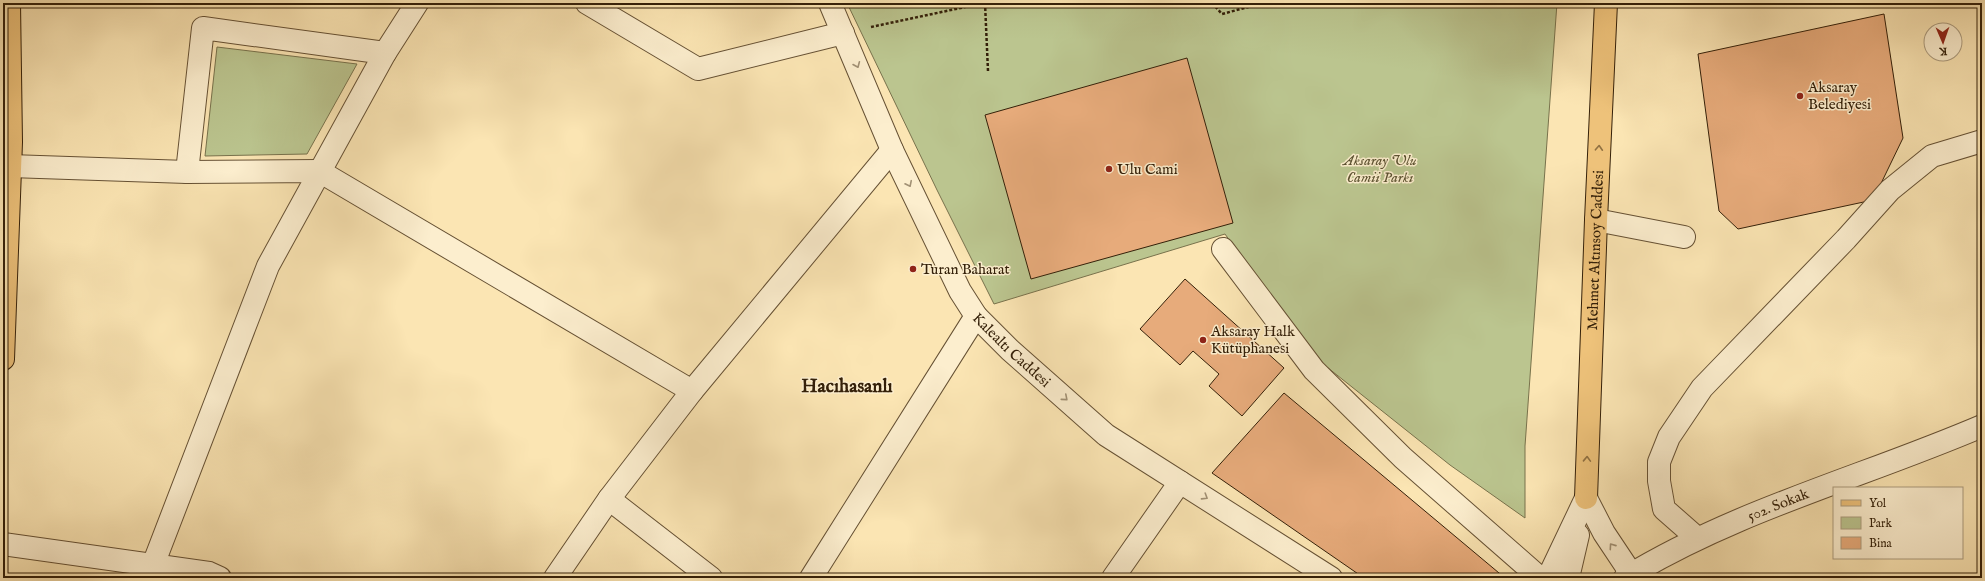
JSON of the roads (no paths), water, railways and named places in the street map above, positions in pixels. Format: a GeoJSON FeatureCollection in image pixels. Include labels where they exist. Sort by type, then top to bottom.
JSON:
{"type":"FeatureCollection","features":[{"type":"Feature","properties":{"kind":"main road"},"geometry":{"type":"LineString","coordinates":[[3,359],[10,166],[10,3]]}},
{"type":"Feature","properties":{"kind":"main road","name":"Mehmet Altınsoy Caddesi"},"geometry":{"type":"LineString","coordinates":[[1586,498],[1596,220],[1606,3]]}},
{"type":"Feature","properties":{"kind":"street"},"geometry":{"type":"LineString","coordinates":[[153,565],[268,266],[385,53],[417,3]]}},
{"type":"Feature","properties":{"kind":"street"},"geometry":{"type":"LineString","coordinates":[[587,3],[698,69],[843,33]]}},
{"type":"Feature","properties":{"kind":"street","name":"Kalealtı Caddesi"},"geometry":{"type":"LineString","coordinates":[[830,3],[892,150],[960,291],[976,316],[1010,350],[1106,435],[1332,578]]}},
{"type":"Feature","properties":{"kind":"street"},"geometry":{"type":"LineString","coordinates":[[187,172],[204,28],[385,53]]}},
{"type":"Feature","properties":{"kind":"street"},"geometry":{"type":"LineString","coordinates":[[1697,538],[1664,509],[1659,481],[1659,462],[1669,437],[1702,388],[1846,239],[1890,190],[1932,156],[1982,141]]}},
{"type":"Feature","properties":{"kind":"street"},"geometry":{"type":"LineString","coordinates":[[555,578],[610,499],[692,391],[892,150]]}},
{"type":"Feature","properties":{"kind":"street"},"geometry":{"type":"LineString","coordinates":[[10,166],[187,172],[319,171],[692,391]]}},
{"type":"Feature","properties":{"kind":"street"},"geometry":{"type":"LineString","coordinates":[[1596,220],[1684,237]]}},
{"type":"Feature","properties":{"kind":"street"},"geometry":{"type":"LineString","coordinates":[[1223,249],[1314,370],[1403,458],[1540,578]]}},
{"type":"Feature","properties":{"kind":"street"},"geometry":{"type":"LineString","coordinates":[[811,578],[976,316]]}},
{"type":"Feature","properties":{"kind":"street","name":"502. Sokak"},"geometry":{"type":"LineString","coordinates":[[1630,577],[1697,538],[1789,500],[1920,452],[1982,426]]}},
{"type":"Feature","properties":{"kind":"street"},"geometry":{"type":"LineString","coordinates":[[1114,578],[1180,482]]}},
{"type":"Feature","properties":{"kind":"street"},"geometry":{"type":"LineString","coordinates":[[1586,498],[1604,533],[1630,577]]}},
{"type":"Feature","properties":{"kind":"street"},"geometry":{"type":"LineString","coordinates":[[1548,578],[1586,498]]}},
{"type":"Feature","properties":{"kind":"street"},"geometry":{"type":"LineString","coordinates":[[1568,578],[1586,498]]}},
{"type":"Feature","properties":{"kind":"street"},"geometry":{"type":"LineString","coordinates":[[610,499],[711,578]]}},
{"type":"Feature","properties":{"kind":"street"},"geometry":{"type":"LineString","coordinates":[[3,544],[153,565],[212,576]]}},
{"type":"Feature","properties":{"kind":"place","name":"Aksaray Belediyesi"},"geometry":{"type":"Point","coordinates":[1800,96]}},
{"type":"Feature","properties":{"kind":"place","name":"Ulu Cami"},"geometry":{"type":"Point","coordinates":[1109,169]}},
{"type":"Feature","properties":{"kind":"place","name":"Turan Baharat"},"geometry":{"type":"Point","coordinates":[913,269]}},
{"type":"Feature","properties":{"kind":"place","name":"Aksaray Halk Kütüphanesi"},"geometry":{"type":"Point","coordinates":[1203,340]}},
{"type":"Feature","properties":{"kind":"district","name":"Hacıhasanlı"},"geometry":{"type":"Point","coordinates":[847,387]}},
{"type":"Feature","properties":{"kind":"park label","name":"Aksaray Ulu Camii Parkı"},"geometry":{"type":"Point","coordinates":[1380,168]}}]}
